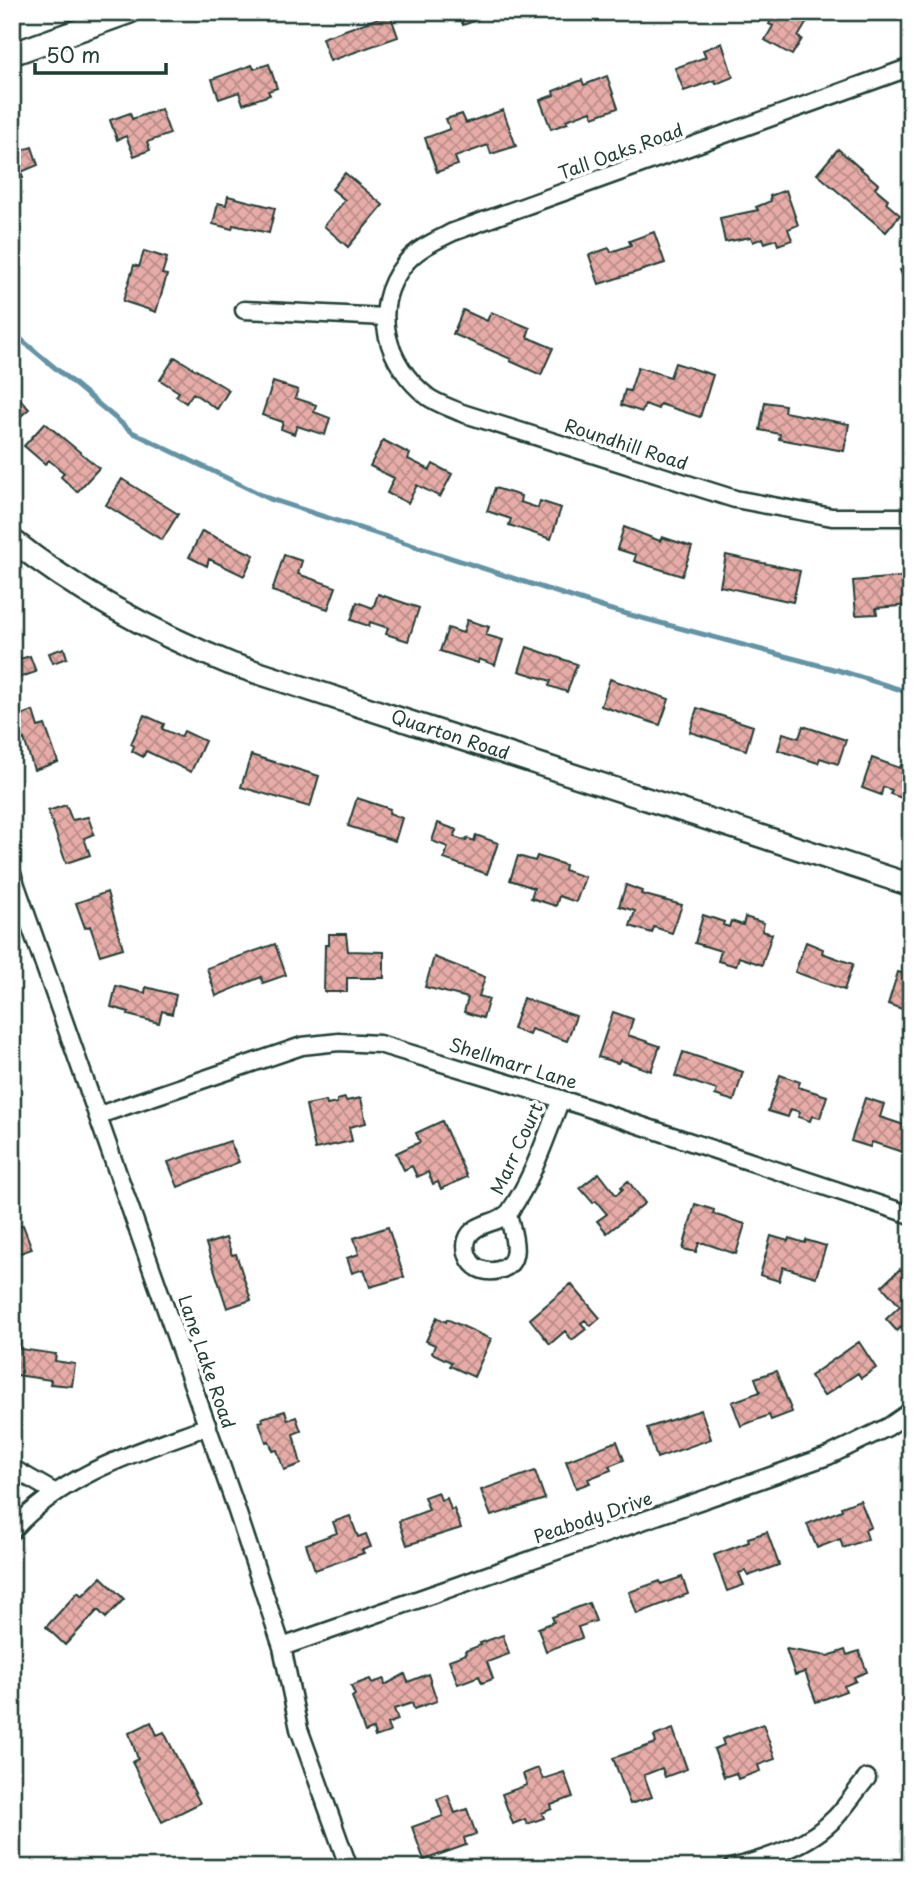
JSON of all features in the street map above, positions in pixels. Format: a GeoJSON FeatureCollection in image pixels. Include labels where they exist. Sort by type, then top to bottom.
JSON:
{"type":"FeatureCollection","features":[{"type":"Feature","properties":{"kind":"street"},"geometry":{"type":"LineString","coordinates":[[12,54],[119,14]]}},
{"type":"Feature","properties":{"kind":"street","name":"Tall Oaks Road"},"geometry":{"type":"LineString","coordinates":[[385,317],[395,279],[405,264],[418,251],[442,237],[911,67]]}},
{"type":"Feature","properties":{"kind":"street"},"geometry":{"type":"LineString","coordinates":[[244,310],[385,317]]}},
{"type":"Feature","properties":{"kind":"street","name":"Roundhill Road"},"geometry":{"type":"LineString","coordinates":[[385,317],[394,359],[409,380],[430,399],[462,413],[735,499],[822,516],[858,519],[911,517]]}},
{"type":"Feature","properties":{"kind":"street","name":"Quarton Road"},"geometry":{"type":"LineString","coordinates":[[12,540],[82,590],[121,613],[231,664],[911,885]]}},
{"type":"Feature","properties":{"kind":"street","name":"Lane Lake Road"},"geometry":{"type":"LineString","coordinates":[[12,874],[208,1426],[282,1647],[299,1729],[349,1868]]}},
{"type":"Feature","properties":{"kind":"street","name":"Shellmarr Lane"},"geometry":{"type":"LineString","coordinates":[[99,1115],[302,1046],[339,1042],[379,1044],[561,1099],[911,1216]]}},
{"type":"Feature","properties":{"kind":"street","name":"Marr Court"},"geometry":{"type":"LineString","coordinates":[[508,1214],[530,1174],[561,1099]]}},
{"type":"Feature","properties":{"kind":"street","name":"Peabody Drive"},"geometry":{"type":"LineString","coordinates":[[282,1647],[828,1456],[888,1427],[911,1411]]}},
{"type":"Feature","properties":{"kind":"street"},"geometry":{"type":"LineString","coordinates":[[12,1531],[54,1492],[103,1466],[208,1426]]}},
{"type":"Feature","properties":{"kind":"street"},"geometry":{"type":"LineString","coordinates":[[12,1468],[54,1492]]}},
{"type":"Feature","properties":{"kind":"street"},"geometry":{"type":"LineString","coordinates":[[731,1868],[756,1862],[816,1833],[835,1818],[867,1778]]}},
{"type":"Feature","properties":{"kind":"building"},"geometry":{"type":"Polygon","coordinates":[[[448,12],[500,12],[463,25],[459,14],[449,18],[448,12]]]}},
{"type":"Feature","properties":{"kind":"building"},"geometry":{"type":"Polygon","coordinates":[[[776,12],[820,12],[817,19],[811,15],[798,37],[802,39],[792,55],[765,40],[773,26],[769,24],[776,12]]]}},
{"type":"Feature","properties":{"kind":"building"},"geometry":{"type":"Polygon","coordinates":[[[390,14],[398,37],[330,61],[322,38],[390,14]]]}},
{"type":"Feature","properties":{"kind":"building"},"geometry":{"type":"Polygon","coordinates":[[[722,43],[733,77],[684,91],[675,68],[706,57],[703,50],[722,43]]]}},
{"type":"Feature","properties":{"kind":"building"},"geometry":{"type":"Polygon","coordinates":[[[269,64],[277,88],[268,91],[270,95],[243,104],[239,92],[219,99],[212,79],[252,65],[254,69],[269,64]]]}},
{"type":"Feature","properties":{"kind":"building"},"geometry":{"type":"Polygon","coordinates":[[[607,76],[618,108],[593,117],[591,111],[551,129],[540,100],[554,95],[553,91],[582,80],[584,85],[607,76]]]}},
{"type":"Feature","properties":{"kind":"building"},"geometry":{"type":"Polygon","coordinates":[[[161,109],[170,134],[147,142],[150,150],[134,156],[126,136],[117,140],[110,120],[130,113],[132,119],[161,109]]]}},
{"type":"Feature","properties":{"kind":"building"},"geometry":{"type":"Polygon","coordinates":[[[503,110],[516,146],[491,154],[488,145],[455,157],[458,165],[437,172],[425,138],[450,129],[446,119],[462,114],[466,123],[503,110]]]}},
{"type":"Feature","properties":{"kind":"building"},"geometry":{"type":"Polygon","coordinates":[[[32,147],[38,165],[21,172],[23,178],[12,181],[12,149],[14,153],[32,147]]]}},
{"type":"Feature","properties":{"kind":"building"},"geometry":{"type":"Polygon","coordinates":[[[838,149],[878,184],[875,188],[888,199],[886,203],[900,215],[886,232],[817,174],[838,149]]]}},
{"type":"Feature","properties":{"kind":"building"},"geometry":{"type":"Polygon","coordinates":[[[345,173],[383,205],[348,247],[324,226],[345,200],[332,189],[345,173]]]}},
{"type":"Feature","properties":{"kind":"building"},"geometry":{"type":"Polygon","coordinates":[[[786,190],[798,225],[788,229],[792,240],[778,245],[776,239],[765,243],[763,238],[753,242],[751,237],[725,242],[720,218],[758,210],[756,207],[771,201],[770,196],[786,190]]]}},
{"type":"Feature","properties":{"kind":"building"},"geometry":{"type":"Polygon","coordinates":[[[228,196],[275,208],[269,233],[233,225],[232,229],[213,224],[218,203],[226,205],[228,196]]]}},
{"type":"Feature","properties":{"kind":"building"},"geometry":{"type":"Polygon","coordinates":[[[654,232],[665,263],[599,284],[589,255],[609,248],[611,252],[631,245],[629,241],[654,232]]]}},
{"type":"Feature","properties":{"kind":"building"},"geometry":{"type":"Polygon","coordinates":[[[144,251],[167,258],[162,274],[167,275],[156,312],[123,301],[134,265],[139,267],[144,251]]]}},
{"type":"Feature","properties":{"kind":"building"},"geometry":{"type":"Polygon","coordinates":[[[911,266],[911,284],[907,286],[900,270],[911,266]]]}},
{"type":"Feature","properties":{"kind":"building"},"geometry":{"type":"Polygon","coordinates":[[[463,310],[487,321],[491,312],[530,328],[527,337],[553,348],[541,375],[453,334],[463,310]]]}},
{"type":"Feature","properties":{"kind":"building"},"geometry":{"type":"Polygon","coordinates":[[[175,357],[229,390],[217,409],[193,393],[186,403],[176,396],[179,392],[160,380],[175,357]]]}},
{"type":"Feature","properties":{"kind":"building"},"geometry":{"type":"Polygon","coordinates":[[[675,363],[713,375],[700,417],[660,404],[658,409],[645,404],[642,412],[621,405],[625,390],[630,391],[638,367],[670,377],[675,363]]]}},
{"type":"Feature","properties":{"kind":"building"},"geometry":{"type":"Polygon","coordinates":[[[273,382],[298,390],[295,398],[316,405],[314,412],[330,418],[325,435],[297,426],[294,434],[281,429],[283,422],[262,415],[273,382]]]}},
{"type":"Feature","properties":{"kind":"building"},"geometry":{"type":"Polygon","coordinates":[[[12,390],[29,409],[12,424],[12,390]]]}},
{"type":"Feature","properties":{"kind":"building"},"geometry":{"type":"Polygon","coordinates":[[[765,402],[785,405],[784,412],[849,424],[844,451],[779,439],[780,434],[760,430],[765,402]]]}},
{"type":"Feature","properties":{"kind":"building"},"geometry":{"type":"Polygon","coordinates":[[[45,423],[99,468],[77,492],[61,477],[64,473],[49,460],[45,464],[24,446],[45,423]]]}},
{"type":"Feature","properties":{"kind":"building"},"geometry":{"type":"Polygon","coordinates":[[[383,440],[410,454],[408,459],[430,470],[433,464],[452,474],[440,497],[417,485],[408,503],[387,493],[394,478],[370,466],[383,440]]]}},
{"type":"Feature","properties":{"kind":"building"},"geometry":{"type":"Polygon","coordinates":[[[122,479],[178,514],[162,540],[106,505],[122,479]]]}},
{"type":"Feature","properties":{"kind":"building"},"geometry":{"type":"Polygon","coordinates":[[[495,488],[521,496],[520,502],[538,508],[540,501],[561,508],[551,539],[509,525],[511,519],[487,511],[495,488]]]}},
{"type":"Feature","properties":{"kind":"building"},"geometry":{"type":"Polygon","coordinates":[[[624,527],[660,541],[662,537],[692,547],[682,576],[634,561],[636,555],[617,549],[624,527]]]}},
{"type":"Feature","properties":{"kind":"building"},"geometry":{"type":"Polygon","coordinates":[[[202,531],[254,555],[244,576],[209,559],[207,566],[189,557],[202,531]]]}},
{"type":"Feature","properties":{"kind":"building"},"geometry":{"type":"Polygon","coordinates":[[[284,555],[302,561],[298,574],[336,587],[328,609],[272,591],[284,555]]]}},
{"type":"Feature","properties":{"kind":"building"},"geometry":{"type":"Polygon","coordinates":[[[726,555],[800,571],[793,602],[720,586],[726,555]]]}},
{"type":"Feature","properties":{"kind":"building"},"geometry":{"type":"Polygon","coordinates":[[[911,576],[911,605],[876,608],[877,614],[856,615],[853,581],[911,576]]]}},
{"type":"Feature","properties":{"kind":"building"},"geometry":{"type":"Polygon","coordinates":[[[378,594],[419,608],[408,641],[386,634],[388,628],[351,620],[357,602],[373,608],[378,594]]]}},
{"type":"Feature","properties":{"kind":"building"},"geometry":{"type":"Polygon","coordinates":[[[467,620],[489,627],[486,635],[503,640],[495,665],[479,659],[478,663],[440,651],[448,628],[463,633],[467,620]]]}},
{"type":"Feature","properties":{"kind":"building"},"geometry":{"type":"Polygon","coordinates":[[[12,637],[20,659],[30,656],[36,672],[12,680],[12,637]]]}},
{"type":"Feature","properties":{"kind":"building"},"geometry":{"type":"Polygon","coordinates":[[[527,647],[577,664],[567,692],[549,686],[551,681],[519,671],[527,647]]]}},
{"type":"Feature","properties":{"kind":"building"},"geometry":{"type":"Polygon","coordinates":[[[64,648],[67,658],[53,663],[49,653],[64,648]]]}},
{"type":"Feature","properties":{"kind":"building"},"geometry":{"type":"Polygon","coordinates":[[[610,679],[669,699],[660,725],[601,706],[610,679]]]}},
{"type":"Feature","properties":{"kind":"building"},"geometry":{"type":"Polygon","coordinates":[[[697,708],[753,726],[746,750],[690,732],[697,708]]]}},
{"type":"Feature","properties":{"kind":"building"},"geometry":{"type":"Polygon","coordinates":[[[33,711],[38,727],[45,725],[58,762],[34,770],[24,739],[20,741],[12,718],[33,711]]]}},
{"type":"Feature","properties":{"kind":"building"},"geometry":{"type":"Polygon","coordinates":[[[144,715],[164,724],[162,729],[181,737],[184,731],[205,741],[191,772],[146,751],[143,757],[132,751],[134,746],[131,744],[144,715]]]}},
{"type":"Feature","properties":{"kind":"building"},"geometry":{"type":"Polygon","coordinates":[[[803,726],[846,740],[838,764],[820,758],[818,763],[778,750],[783,733],[799,738],[803,726]]]}},
{"type":"Feature","properties":{"kind":"building"},"geometry":{"type":"Polygon","coordinates":[[[251,755],[319,776],[310,807],[241,787],[251,755]]]}},
{"type":"Feature","properties":{"kind":"building"},"geometry":{"type":"Polygon","coordinates":[[[872,758],[900,768],[901,765],[911,768],[911,801],[890,794],[892,790],[883,787],[881,795],[862,788],[872,758]]]}},
{"type":"Feature","properties":{"kind":"building"},"geometry":{"type":"Polygon","coordinates":[[[357,798],[390,809],[389,813],[402,818],[395,841],[348,826],[357,798]]]}},
{"type":"Feature","properties":{"kind":"building"},"geometry":{"type":"Polygon","coordinates":[[[66,805],[72,820],[88,817],[94,834],[84,838],[90,855],[66,863],[48,811],[66,805]]]}},
{"type":"Feature","properties":{"kind":"building"},"geometry":{"type":"Polygon","coordinates":[[[438,823],[457,830],[454,837],[466,841],[467,838],[474,841],[476,835],[498,843],[487,874],[444,859],[448,847],[432,841],[438,823]]]}},
{"type":"Feature","properties":{"kind":"building"},"geometry":{"type":"Polygon","coordinates":[[[518,856],[535,861],[537,856],[565,865],[564,870],[585,877],[576,902],[559,896],[556,906],[531,898],[534,888],[510,880],[518,856]]]}},
{"type":"Feature","properties":{"kind":"building"},"geometry":{"type":"Polygon","coordinates":[[[626,885],[642,891],[641,894],[682,905],[672,933],[654,927],[652,933],[630,926],[635,911],[619,906],[626,885]]]}},
{"type":"Feature","properties":{"kind":"building"},"geometry":{"type":"Polygon","coordinates":[[[107,892],[123,948],[100,955],[90,926],[85,928],[76,903],[107,892]]]}},
{"type":"Feature","properties":{"kind":"building"},"geometry":{"type":"Polygon","coordinates":[[[703,915],[724,922],[723,925],[729,927],[731,921],[743,925],[745,917],[764,923],[762,931],[772,934],[762,965],[739,957],[736,966],[718,961],[721,951],[695,943],[703,915]]]}},
{"type":"Feature","properties":{"kind":"building"},"geometry":{"type":"Polygon","coordinates":[[[329,934],[346,934],[348,951],[384,952],[384,978],[347,978],[347,992],[324,992],[325,945],[329,945],[329,934]]]}},
{"type":"Feature","properties":{"kind":"building"},"geometry":{"type":"Polygon","coordinates":[[[806,942],[823,949],[822,953],[853,964],[844,990],[795,972],[806,942]]]}},
{"type":"Feature","properties":{"kind":"building"},"geometry":{"type":"Polygon","coordinates":[[[275,944],[286,975],[263,983],[261,977],[216,996],[207,968],[275,944]]]}},
{"type":"Feature","properties":{"kind":"building"},"geometry":{"type":"Polygon","coordinates":[[[434,957],[485,977],[479,996],[489,999],[483,1018],[464,1012],[468,998],[425,987],[434,957]]]}},
{"type":"Feature","properties":{"kind":"building"},"geometry":{"type":"Polygon","coordinates":[[[898,972],[911,976],[911,1012],[888,1004],[898,972]]]}},
{"type":"Feature","properties":{"kind":"building"},"geometry":{"type":"Polygon","coordinates":[[[116,986],[145,993],[146,987],[176,995],[172,1014],[162,1011],[159,1023],[128,1015],[129,1012],[111,1007],[116,986]]]}},
{"type":"Feature","properties":{"kind":"building"},"geometry":{"type":"Polygon","coordinates":[[[523,998],[576,1016],[567,1041],[531,1029],[529,1035],[513,1029],[523,998]]]}},
{"type":"Feature","properties":{"kind":"building"},"geometry":{"type":"Polygon","coordinates":[[[613,1012],[633,1019],[628,1035],[660,1046],[651,1071],[620,1060],[618,1063],[598,1057],[613,1012]]]}},
{"type":"Feature","properties":{"kind":"building"},"geometry":{"type":"Polygon","coordinates":[[[683,1052],[743,1072],[734,1101],[715,1095],[717,1090],[675,1076],[683,1052]]]}},
{"type":"Feature","properties":{"kind":"building"},"geometry":{"type":"Polygon","coordinates":[[[780,1075],[800,1082],[798,1087],[827,1096],[820,1118],[812,1116],[810,1121],[798,1117],[800,1112],[791,1109],[788,1117],[768,1111],[780,1075]]]}},
{"type":"Feature","properties":{"kind":"building"},"geometry":{"type":"Polygon","coordinates":[[[345,1098],[346,1101],[361,1098],[366,1123],[349,1127],[352,1141],[315,1149],[306,1105],[326,1101],[327,1105],[345,1098]]]}},
{"type":"Feature","properties":{"kind":"building"},"geometry":{"type":"Polygon","coordinates":[[[865,1098],[884,1104],[880,1117],[910,1127],[902,1152],[872,1142],[870,1147],[851,1141],[865,1098]]]}},
{"type":"Feature","properties":{"kind":"building"},"geometry":{"type":"Polygon","coordinates":[[[442,1121],[467,1177],[441,1189],[438,1182],[433,1184],[428,1172],[417,1177],[412,1166],[404,1170],[396,1153],[420,1142],[416,1133],[442,1121]]]}},
{"type":"Feature","properties":{"kind":"building"},"geometry":{"type":"Polygon","coordinates":[[[230,1141],[239,1162],[178,1187],[168,1162],[230,1141]]]}},
{"type":"Feature","properties":{"kind":"building"},"geometry":{"type":"Polygon","coordinates":[[[599,1173],[616,1195],[628,1181],[645,1203],[607,1233],[597,1221],[607,1214],[580,1188],[599,1173]]]}},
{"type":"Feature","properties":{"kind":"building"},"geometry":{"type":"Polygon","coordinates":[[[695,1204],[714,1210],[713,1214],[745,1224],[736,1254],[704,1243],[699,1243],[696,1252],[683,1249],[695,1204]]]}},
{"type":"Feature","properties":{"kind":"building"},"geometry":{"type":"Polygon","coordinates":[[[23,1225],[32,1249],[12,1256],[12,1229],[23,1225]]]}},
{"type":"Feature","properties":{"kind":"building"},"geometry":{"type":"Polygon","coordinates":[[[388,1227],[404,1277],[370,1287],[364,1269],[352,1273],[347,1258],[359,1254],[354,1238],[388,1227]]]}},
{"type":"Feature","properties":{"kind":"building"},"geometry":{"type":"Polygon","coordinates":[[[771,1236],[805,1243],[806,1240],[826,1246],[816,1277],[783,1267],[779,1281],[760,1275],[771,1236]]]}},
{"type":"Feature","properties":{"kind":"building"},"geometry":{"type":"Polygon","coordinates":[[[226,1238],[232,1255],[236,1254],[251,1300],[227,1308],[206,1244],[226,1238]]]}},
{"type":"Feature","properties":{"kind":"building"},"geometry":{"type":"Polygon","coordinates":[[[900,1269],[911,1280],[911,1327],[907,1322],[897,1331],[886,1319],[900,1306],[882,1286],[900,1269]]]}},
{"type":"Feature","properties":{"kind":"building"},"geometry":{"type":"Polygon","coordinates":[[[571,1284],[600,1318],[591,1326],[585,1320],[581,1323],[586,1329],[572,1340],[565,1331],[550,1344],[530,1319],[571,1284]]]}},
{"type":"Feature","properties":{"kind":"building"},"geometry":{"type":"Polygon","coordinates":[[[437,1317],[491,1339],[474,1377],[450,1366],[451,1362],[432,1353],[435,1345],[426,1341],[437,1317]]]}},
{"type":"Feature","properties":{"kind":"building"},"geometry":{"type":"Polygon","coordinates":[[[12,1341],[20,1342],[20,1349],[56,1354],[55,1361],[75,1364],[72,1386],[50,1384],[51,1380],[16,1375],[16,1379],[12,1378],[12,1341]]]}},
{"type":"Feature","properties":{"kind":"building"},"geometry":{"type":"Polygon","coordinates":[[[859,1342],[876,1368],[861,1378],[858,1373],[824,1396],[810,1376],[859,1342]]]}},
{"type":"Feature","properties":{"kind":"building"},"geometry":{"type":"Polygon","coordinates":[[[776,1371],[792,1412],[771,1420],[769,1415],[741,1426],[732,1402],[760,1392],[755,1378],[776,1371]]]}},
{"type":"Feature","properties":{"kind":"building"},"geometry":{"type":"Polygon","coordinates":[[[701,1410],[711,1439],[657,1458],[647,1428],[701,1410]]]}},
{"type":"Feature","properties":{"kind":"building"},"geometry":{"type":"Polygon","coordinates":[[[285,1411],[288,1420],[296,1417],[301,1431],[293,1434],[301,1464],[284,1470],[277,1450],[273,1451],[269,1441],[266,1442],[259,1422],[263,1421],[262,1418],[285,1411]]]}},
{"type":"Feature","properties":{"kind":"building"},"geometry":{"type":"Polygon","coordinates":[[[617,1441],[624,1460],[609,1466],[611,1470],[588,1479],[590,1483],[576,1488],[566,1461],[617,1441]]]}},
{"type":"Feature","properties":{"kind":"building"},"geometry":{"type":"Polygon","coordinates":[[[535,1471],[545,1499],[491,1516],[481,1490],[535,1471]]]}},
{"type":"Feature","properties":{"kind":"building"},"geometry":{"type":"Polygon","coordinates":[[[438,1492],[441,1500],[447,1498],[461,1528],[407,1545],[399,1521],[429,1510],[424,1497],[438,1492]]]}},
{"type":"Feature","properties":{"kind":"building"},"geometry":{"type":"Polygon","coordinates":[[[860,1500],[871,1527],[865,1530],[868,1539],[843,1548],[840,1539],[817,1548],[807,1524],[860,1500]]]}},
{"type":"Feature","properties":{"kind":"building"},"geometry":{"type":"Polygon","coordinates":[[[350,1516],[358,1537],[366,1534],[371,1547],[362,1550],[364,1553],[315,1570],[306,1544],[337,1533],[333,1522],[350,1516]]]}},
{"type":"Feature","properties":{"kind":"building"},"geometry":{"type":"Polygon","coordinates":[[[767,1532],[779,1565],[748,1576],[745,1571],[739,1573],[744,1585],[727,1591],[714,1555],[767,1532]]]}},
{"type":"Feature","properties":{"kind":"building"},"geometry":{"type":"Polygon","coordinates":[[[101,1577],[124,1599],[106,1618],[98,1610],[65,1645],[46,1627],[78,1592],[82,1596],[101,1577]]]}},
{"type":"Feature","properties":{"kind":"building"},"geometry":{"type":"Polygon","coordinates":[[[682,1577],[688,1594],[637,1614],[629,1592],[660,1581],[661,1584],[682,1577]]]}},
{"type":"Feature","properties":{"kind":"building"},"geometry":{"type":"Polygon","coordinates":[[[589,1603],[596,1621],[578,1627],[582,1638],[546,1651],[538,1628],[554,1622],[552,1617],[589,1603]]]}},
{"type":"Feature","properties":{"kind":"building"},"geometry":{"type":"Polygon","coordinates":[[[503,1635],[509,1654],[487,1662],[493,1679],[482,1683],[479,1676],[458,1684],[449,1660],[466,1654],[465,1651],[481,1645],[480,1643],[503,1635]]]}},
{"type":"Feature","properties":{"kind":"building"},"geometry":{"type":"Polygon","coordinates":[[[786,1649],[828,1656],[845,1650],[847,1655],[859,1651],[867,1672],[854,1677],[856,1681],[844,1686],[846,1691],[816,1702],[805,1672],[795,1675],[786,1649]]]}},
{"type":"Feature","properties":{"kind":"building"},"geometry":{"type":"Polygon","coordinates":[[[405,1674],[408,1682],[428,1674],[437,1701],[414,1709],[412,1703],[394,1709],[398,1720],[387,1724],[390,1732],[375,1737],[373,1729],[365,1732],[352,1697],[355,1695],[351,1686],[370,1679],[372,1683],[384,1679],[385,1685],[405,1674]]]}},
{"type":"Feature","properties":{"kind":"building"},"geometry":{"type":"Polygon","coordinates":[[[151,1722],[157,1735],[164,1732],[200,1803],[162,1822],[132,1762],[138,1759],[129,1733],[151,1722]]]}},
{"type":"Feature","properties":{"kind":"building"},"geometry":{"type":"Polygon","coordinates":[[[763,1724],[775,1759],[758,1765],[760,1771],[738,1779],[736,1773],[724,1777],[714,1749],[724,1745],[722,1739],[763,1724]]]}},
{"type":"Feature","properties":{"kind":"building"},"geometry":{"type":"Polygon","coordinates":[[[673,1729],[687,1769],[665,1777],[662,1768],[644,1775],[652,1797],[630,1804],[613,1758],[656,1743],[654,1736],[673,1729]]]}},
{"type":"Feature","properties":{"kind":"building"},"geometry":{"type":"Polygon","coordinates":[[[538,1768],[543,1779],[564,1772],[573,1797],[551,1805],[552,1809],[542,1813],[544,1818],[527,1824],[525,1819],[513,1824],[502,1794],[527,1785],[523,1774],[538,1768]]]}},
{"type":"Feature","properties":{"kind":"building"},"geometry":{"type":"Polygon","coordinates":[[[448,1795],[455,1813],[467,1809],[476,1834],[464,1838],[466,1845],[424,1860],[412,1827],[443,1816],[437,1799],[448,1795]]]}},
{"type":"Feature","properties":{"kind":"waterway"},"geometry":{"type":"LineString","coordinates":[[12,332],[132,432],[270,499],[608,609],[841,671],[911,693]]}}]}
